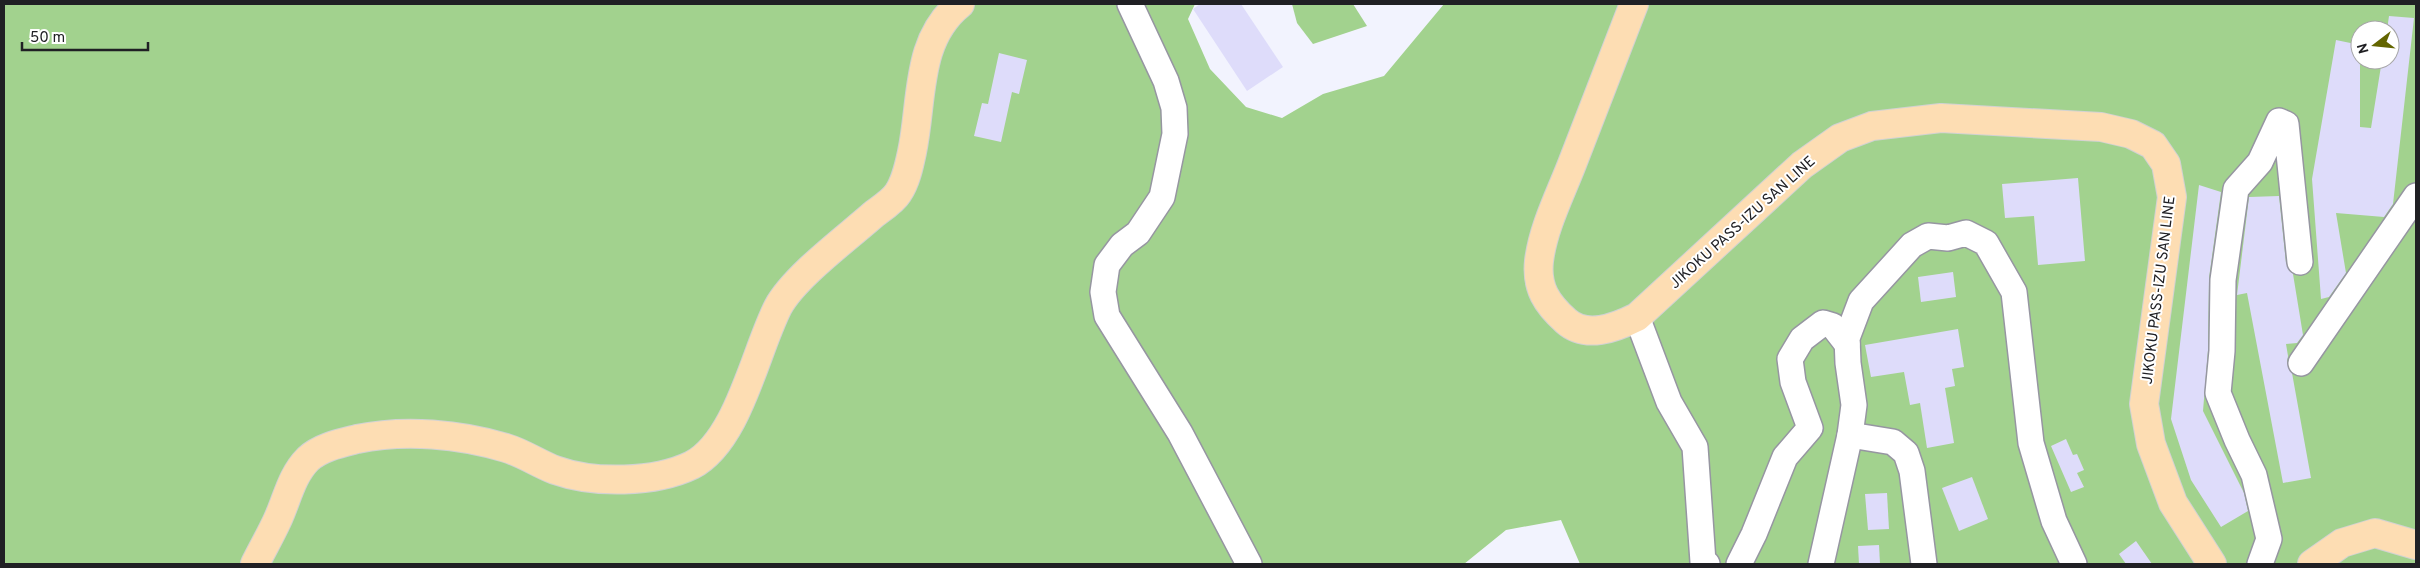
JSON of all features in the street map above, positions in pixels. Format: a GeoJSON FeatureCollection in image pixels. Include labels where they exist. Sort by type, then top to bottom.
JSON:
{"type":"FeatureCollection","features":[{"type":"Feature","properties":{"kind":"main road"},"geometry":{"type":"LineString","coordinates":[[255,564],[278,519],[293,480],[309,458],[338,444],[374,436],[428,435],[462,437],[509,448],[557,471],[606,480],[664,475],[693,464],[716,446],[730,425],[779,306],[792,287],[898,194],[908,171],[918,126],[923,65],[927,50],[940,25],[960,4]]}},
{"type":"Feature","properties":{"kind":"main road","name":"JIKOKU PASS-IZU SAN LINE"},"geometry":{"type":"LineString","coordinates":[[1634,4],[1549,222],[1539,262],[1541,285],[1549,306],[1574,328],[1595,331],[1619,327],[1637,317],[1802,165],[1840,138],[1872,126],[1941,118],[2101,127],[2131,134],[2153,145],[2166,164],[2172,197],[2144,404],[2151,444],[2173,503],[2212,564]]}},
{"type":"Feature","properties":{"kind":"main road"},"geometry":{"type":"LineString","coordinates":[[2312,564],[2342,543],[2375,533],[2416,545]]}},
{"type":"Feature","properties":{"kind":"street"},"geometry":{"type":"LineString","coordinates":[[1130,4],[1166,81],[1174,108],[1175,134],[1162,197],[1138,233],[1122,246],[1107,265],[1103,292],[1107,316],[1180,433],[1249,564]]}},
{"type":"Feature","properties":{"kind":"street"},"geometry":{"type":"LineString","coordinates":[[2260,564],[2269,539],[2254,474],[2237,440],[2218,393],[2222,352],[2223,280],[2236,189],[2260,162],[2280,122],[2286,124],[2300,262]]}},
{"type":"Feature","properties":{"kind":"street"},"geometry":{"type":"LineString","coordinates":[[2301,363],[2416,196]]}},
{"type":"Feature","properties":{"kind":"street"},"geometry":{"type":"LineString","coordinates":[[1821,564],[1850,435],[1854,405],[1848,363],[1847,338],[1861,301],[1912,245],[1928,236],[1948,238],[1966,233],[1986,243],[2014,292],[2031,443],[2054,521],[2074,564]]}},
{"type":"Feature","properties":{"kind":"street"},"geometry":{"type":"LineString","coordinates":[[1637,317],[1669,402],[1695,448],[1699,524],[1704,562],[1707,564]]}},
{"type":"Feature","properties":{"kind":"street"},"geometry":{"type":"LineString","coordinates":[[1739,564],[1754,534],[1785,457],[1810,428],[1793,382],[1790,359],[1802,339],[1822,323],[1833,326],[1847,344]]}},
{"type":"Feature","properties":{"kind":"street"},"geometry":{"type":"LineString","coordinates":[[1850,435],[1893,442],[1906,453],[1912,470],[1924,564]]}},
{"type":"Feature","properties":{"kind":"green space"},"geometry":{"type":"Polygon","coordinates":[[[4,4],[1195,4],[1188,19],[1210,69],[1246,107],[1282,118],[1323,94],[1384,76],[1444,4],[2416,4],[2416,564],[1580,564],[1561,520],[1506,530],[1464,564],[4,564],[4,4]]]}},
{"type":"Feature","properties":{"kind":"green space"},"geometry":{"type":"Polygon","coordinates":[[[1292,4],[1353,4],[1367,26],[1313,44],[1297,23],[1292,4]]]}},
{"type":"Feature","properties":{"kind":"building"},"geometry":{"type":"Polygon","coordinates":[[[1200,4],[1241,4],[1283,67],[1247,91],[1193,9],[1200,4]]]}},
{"type":"Feature","properties":{"kind":"building"},"geometry":{"type":"Polygon","coordinates":[[[2389,16],[2414,18],[2393,204],[2384,217],[2336,213],[2346,273],[2329,297],[2321,299],[2312,179],[2336,40],[2350,43],[2350,70],[2360,70],[2360,127],[2371,128],[2380,70],[2400,70],[2400,20],[2388,20],[2389,16]]]}},
{"type":"Feature","properties":{"kind":"building"},"geometry":{"type":"Polygon","coordinates":[[[999,53],[1027,60],[1019,94],[1012,92],[1001,142],[974,136],[982,103],[988,104],[999,53]]]}},
{"type":"Feature","properties":{"kind":"building"},"geometry":{"type":"Polygon","coordinates":[[[2078,178],[2085,261],[2038,265],[2034,216],[2005,218],[2002,184],[2078,178]]]}},
{"type":"Feature","properties":{"kind":"building"},"geometry":{"type":"Polygon","coordinates":[[[2199,185],[2221,192],[2209,278],[2208,350],[2203,411],[2244,493],[2248,511],[2221,527],[2191,480],[2171,419],[2199,185]]]}},
{"type":"Feature","properties":{"kind":"building"},"geometry":{"type":"Polygon","coordinates":[[[2279,196],[2286,263],[2293,274],[2303,335],[2297,343],[2286,344],[2287,362],[2292,373],[2311,478],[2283,483],[2247,293],[2237,295],[2249,197],[2279,196]]]}},
{"type":"Feature","properties":{"kind":"building"},"geometry":{"type":"Polygon","coordinates":[[[1953,272],[1956,297],[1921,302],[1918,277],[1953,272]]]}},
{"type":"Feature","properties":{"kind":"building"},"geometry":{"type":"Polygon","coordinates":[[[1958,329],[1964,367],[1952,369],[1955,386],[1945,388],[1954,443],[1927,448],[1920,403],[1910,405],[1904,372],[1871,377],[1865,345],[1958,329]]]}},
{"type":"Feature","properties":{"kind":"building"},"geometry":{"type":"Polygon","coordinates":[[[2066,439],[2073,455],[2077,454],[2084,470],[2077,473],[2084,487],[2071,492],[2051,446],[2066,439]]]}},
{"type":"Feature","properties":{"kind":"building"},"geometry":{"type":"Polygon","coordinates":[[[1972,477],[1988,519],[1959,531],[1942,488],[1972,477]]]}},
{"type":"Feature","properties":{"kind":"building"},"geometry":{"type":"Polygon","coordinates":[[[1887,493],[1889,529],[1868,530],[1865,494],[1887,493]]]}},
{"type":"Feature","properties":{"kind":"building"},"geometry":{"type":"Polygon","coordinates":[[[2136,541],[2152,564],[2126,564],[2119,554],[2136,541]]]}},
{"type":"Feature","properties":{"kind":"building"},"geometry":{"type":"Polygon","coordinates":[[[1879,545],[1880,564],[1859,564],[1858,546],[1879,545]]]}}]}
